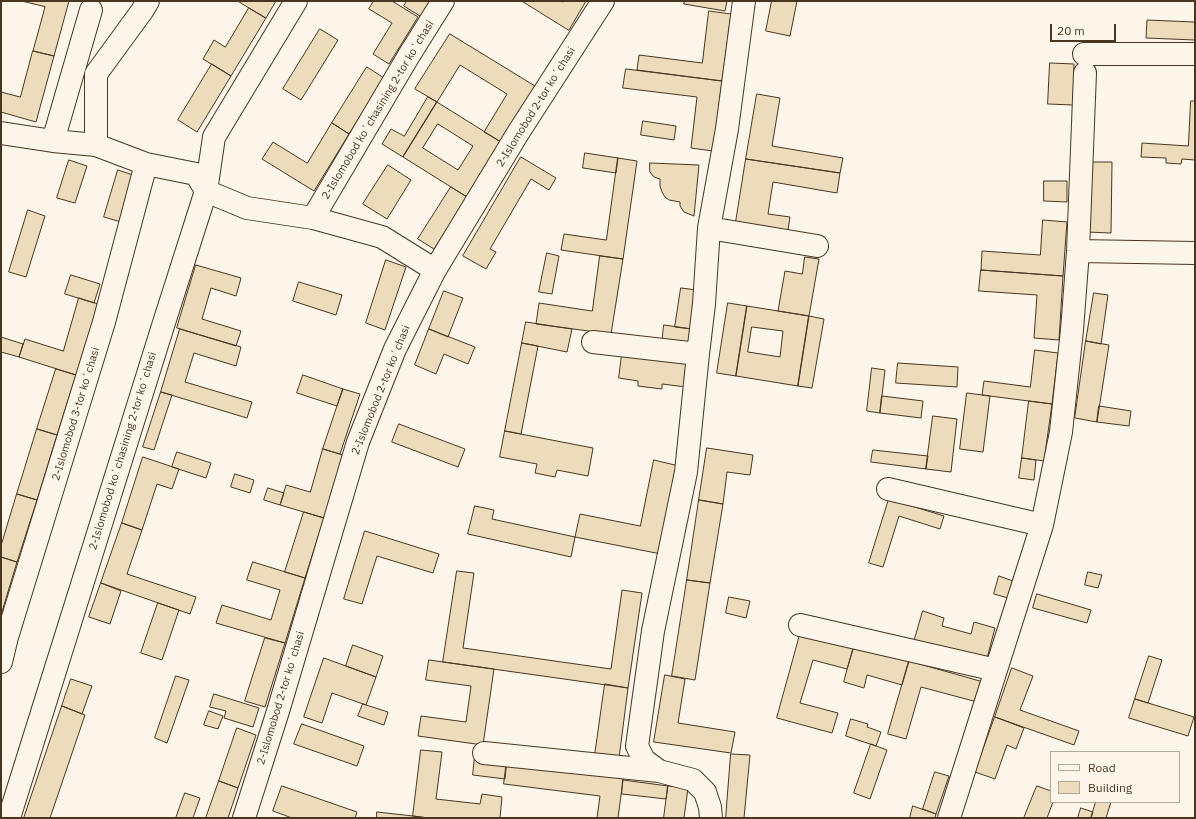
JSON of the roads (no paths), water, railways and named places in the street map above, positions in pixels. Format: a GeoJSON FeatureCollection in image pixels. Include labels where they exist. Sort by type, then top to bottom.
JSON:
{"type":"FeatureCollection","features":[{"type":"Feature","properties":{"kind":"street"},"geometry":{"type":"LineString","coordinates":[[96,145],[96,74],[148,1]]}},
{"type":"Feature","properties":{"kind":"street","name":"2-Islomobod koʻchasining 2-tor koʻchasi"},"geometry":{"type":"LineString","coordinates":[[9,818],[206,191],[214,137],[296,1]]}},
{"type":"Feature","properties":{"kind":"street","name":"2-Islomobod koʻchasining 2-tor koʻchasi"},"geometry":{"type":"LineString","coordinates":[[313,218],[408,57],[443,1]]}},
{"type":"Feature","properties":{"kind":"street","name":"2-Islomobod 2-tor koʻchasi"},"geometry":{"type":"LineString","coordinates":[[244,818],[279,708],[358,442],[395,349],[435,270],[518,133],[603,1]]}},
{"type":"Feature","properties":{"kind":"street"},"geometry":{"type":"LineString","coordinates":[[659,771],[644,760],[637,746],[653,631],[686,472],[704,304],[709,228],[727,129],[744,1]]}},
{"type":"Feature","properties":{"kind":"street"},"geometry":{"type":"LineString","coordinates":[[53,141],[91,10]]}},
{"type":"Feature","properties":{"kind":"street"},"geometry":{"type":"LineString","coordinates":[[949,818],[1042,525],[1061,432],[1072,330],[1078,251],[1084,64],[1195,54]]}},
{"type":"Feature","properties":{"kind":"street"},"geometry":{"type":"LineString","coordinates":[[1,133],[53,141],[96,145],[146,164],[196,174],[206,191],[247,208],[313,218],[382,236],[435,270]]}},
{"type":"Feature","properties":{"kind":"street","name":"2-Islomobod 3-tor koʻchasi"},"geometry":{"type":"LineString","coordinates":[[1,662],[7,637],[104,322],[146,164]]}},
{"type":"Feature","properties":{"kind":"street"},"geometry":{"type":"LineString","coordinates":[[709,228],[817,246]]}},
{"type":"Feature","properties":{"kind":"street"},"geometry":{"type":"LineString","coordinates":[[1078,251],[1195,253]]}},
{"type":"Feature","properties":{"kind":"street"},"geometry":{"type":"LineString","coordinates":[[593,342],[698,354]]}},
{"type":"Feature","properties":{"kind":"street"},"geometry":{"type":"LineString","coordinates":[[888,489],[1042,525]]}},
{"type":"Feature","properties":{"kind":"street"},"geometry":{"type":"LineString","coordinates":[[800,625],[996,670]]}},
{"type":"Feature","properties":{"kind":"street"},"geometry":{"type":"LineString","coordinates":[[484,753],[659,771],[693,780],[705,792],[710,807],[711,818]]}}]}
